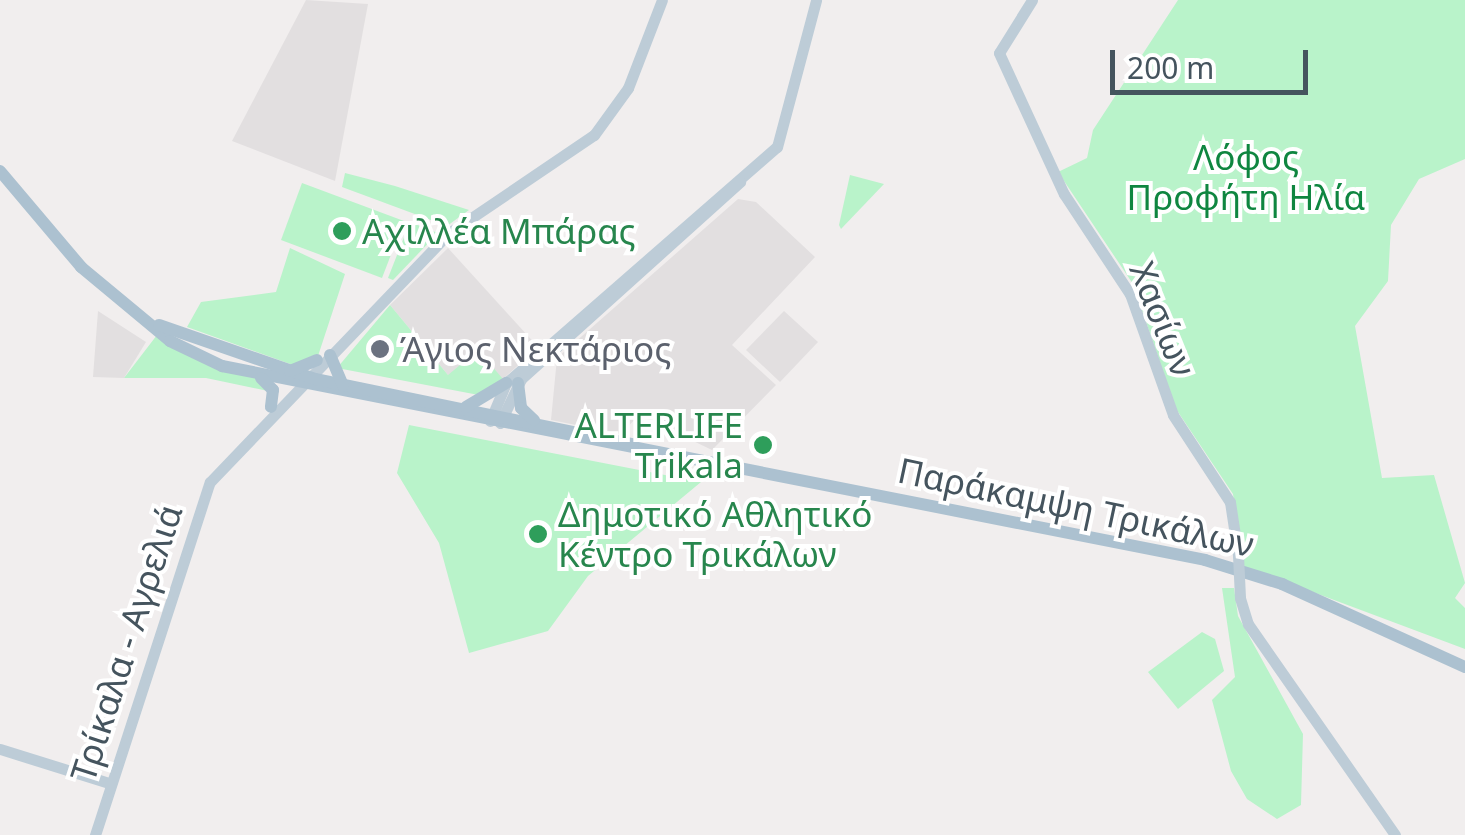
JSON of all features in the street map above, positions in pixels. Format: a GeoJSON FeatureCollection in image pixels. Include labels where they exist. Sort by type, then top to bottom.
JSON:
{"type":"FeatureCollection","features":[{"type":"Feature","properties":{"kind":"main road","name":"Παράκαμψη Τρικάλων"},"geometry":{"type":"LineString","coordinates":[[0,172],[62,249],[185,350],[255,375],[343,385],[464,407],[495,419],[536,421],[660,452]]}},
{"type":"Feature","properties":{"kind":"main road","name":"Παράκαμψη Τρικάλων"},"geometry":{"type":"LineString","coordinates":[[135,312],[298,379],[1226,566],[1465,667]]}},
{"type":"Feature","properties":{"kind":"main road"},"geometry":{"type":"LineString","coordinates":[[298,379],[324,358],[343,385]]}},
{"type":"Feature","properties":{"kind":"main road"},"geometry":{"type":"LineString","coordinates":[[255,375],[272,388],[271,407]]}},
{"type":"Feature","properties":{"kind":"main road"},"geometry":{"type":"LineString","coordinates":[[464,407],[512,383],[520,408],[536,421]]}},
{"type":"Feature","properties":{"kind":"street"},"geometry":{"type":"LineString","coordinates":[[298,379],[355,330],[454,230],[601,128],[628,88],[662,0]]}},
{"type":"Feature","properties":{"kind":"street"},"geometry":{"type":"LineString","coordinates":[[495,419],[512,383],[773,153],[816,0]]}},
{"type":"Feature","properties":{"kind":"street","name":"Χασίων"},"geometry":{"type":"LineString","coordinates":[[1032,0],[999,53],[1064,194],[1130,294],[1172,415],[1230,502],[1240,598],[1248,624],[1395,835]]}},
{"type":"Feature","properties":{"kind":"street","name":"Τρίκαλα - Αγρελιά"},"geometry":{"type":"LineString","coordinates":[[258,426],[298,379]]}},
{"type":"Feature","properties":{"kind":"street","name":"Τρίκαλα - Αγρελιά"},"geometry":{"type":"LineString","coordinates":[[95,835],[200,498],[298,379]]}},
{"type":"Feature","properties":{"kind":"street"},"geometry":{"type":"LineString","coordinates":[[0,748],[109,783]]}},
{"type":"Feature","properties":{"kind":"shaded area"},"geometry":{"type":"Polygon","coordinates":[[[306,0],[368,4],[335,181],[232,141],[306,0]]]}},
{"type":"Feature","properties":{"kind":"shaded area"},"geometry":{"type":"Polygon","coordinates":[[[738,199],[756,202],[815,257],[732,345],[776,385],[712,450],[639,415],[621,434],[551,420],[557,358],[738,199]]]}},
{"type":"Feature","properties":{"kind":"shaded area"},"geometry":{"type":"Polygon","coordinates":[[[448,248],[538,347],[503,379],[448,375],[390,305],[448,248]]]}},
{"type":"Feature","properties":{"kind":"shaded area"},"geometry":{"type":"Polygon","coordinates":[[[98,311],[146,342],[124,378],[93,377],[98,311]]]}},
{"type":"Feature","properties":{"kind":"shaded area"},"geometry":{"type":"Polygon","coordinates":[[[784,311],[818,342],[780,382],[746,350],[784,311]]]}},
{"type":"Feature","properties":{"kind":"green space","name":"Λόφος Προφήτη Ηλία"},"geometry":{"type":"Polygon","coordinates":[[[1178,0],[1465,0],[1465,159],[1419,179],[1391,225],[1388,281],[1355,326],[1382,478],[1434,475],[1465,583],[1455,598],[1465,608],[1465,649],[1243,566],[1233,494],[1176,409],[1133,284],[1058,172],[1087,158],[1093,130],[1178,0]]]}},
{"type":"Feature","properties":{"kind":"green space"},"geometry":{"type":"Polygon","coordinates":[[[345,173],[469,210],[447,226],[342,187],[345,173]]]}},
{"type":"Feature","properties":{"kind":"green space"},"geometry":{"type":"Polygon","coordinates":[[[850,175],[884,184],[841,229],[839,225],[850,175]]]}},
{"type":"Feature","properties":{"kind":"green space","name":"Αχιλλέα Μπάρας"},"geometry":{"type":"Polygon","coordinates":[[[302,183],[404,221],[382,278],[281,240],[302,183]]]}},
{"type":"Feature","properties":{"kind":"green space"},"geometry":{"type":"Polygon","coordinates":[[[410,222],[438,233],[393,280],[388,278],[410,222]]]}},
{"type":"Feature","properties":{"kind":"green space"},"geometry":{"type":"Polygon","coordinates":[[[290,248],[345,274],[318,356],[293,365],[187,327],[201,302],[276,292],[290,248]]]}},
{"type":"Feature","properties":{"kind":"green space"},"geometry":{"type":"Polygon","coordinates":[[[390,305],[448,375],[478,350],[503,379],[484,396],[337,368],[390,305]]]}},
{"type":"Feature","properties":{"kind":"green space"},"geometry":{"type":"Polygon","coordinates":[[[157,335],[261,379],[268,391],[206,378],[124,378],[157,335]]]}},
{"type":"Feature","properties":{"kind":"green space","name":"Δημοτικό Αθλητικό Κέντρο Τρικάλων"},"geometry":{"type":"Polygon","coordinates":[[[409,425],[701,482],[588,576],[548,631],[469,653],[439,543],[397,473],[409,425]]]}},
{"type":"Feature","properties":{"kind":"green space"},"geometry":{"type":"Polygon","coordinates":[[[1222,588],[1234,588],[1238,616],[1303,734],[1301,805],[1277,819],[1247,799],[1231,771],[1212,700],[1235,677],[1222,588]]]}},
{"type":"Feature","properties":{"kind":"green space"},"geometry":{"type":"Polygon","coordinates":[[[1202,632],[1215,639],[1224,671],[1178,709],[1148,672],[1202,632]]]}},
{"type":"Feature","properties":{"kind":"place","name":"Αχιλλέα Μπάρας"},"geometry":{"type":"Point","coordinates":[342,231]}},
{"type":"Feature","properties":{"kind":"place","name":"Άγιος Νεκτάριος"},"geometry":{"type":"Point","coordinates":[380,349]}},
{"type":"Feature","properties":{"kind":"place","name":"ALTERLIFE Trikala"},"geometry":{"type":"Point","coordinates":[763,445]}},
{"type":"Feature","properties":{"kind":"place","name":"Δημοτικό Αθλητικό Κέντρο Τρικάλων"},"geometry":{"type":"Point","coordinates":[538,534]}}]}
